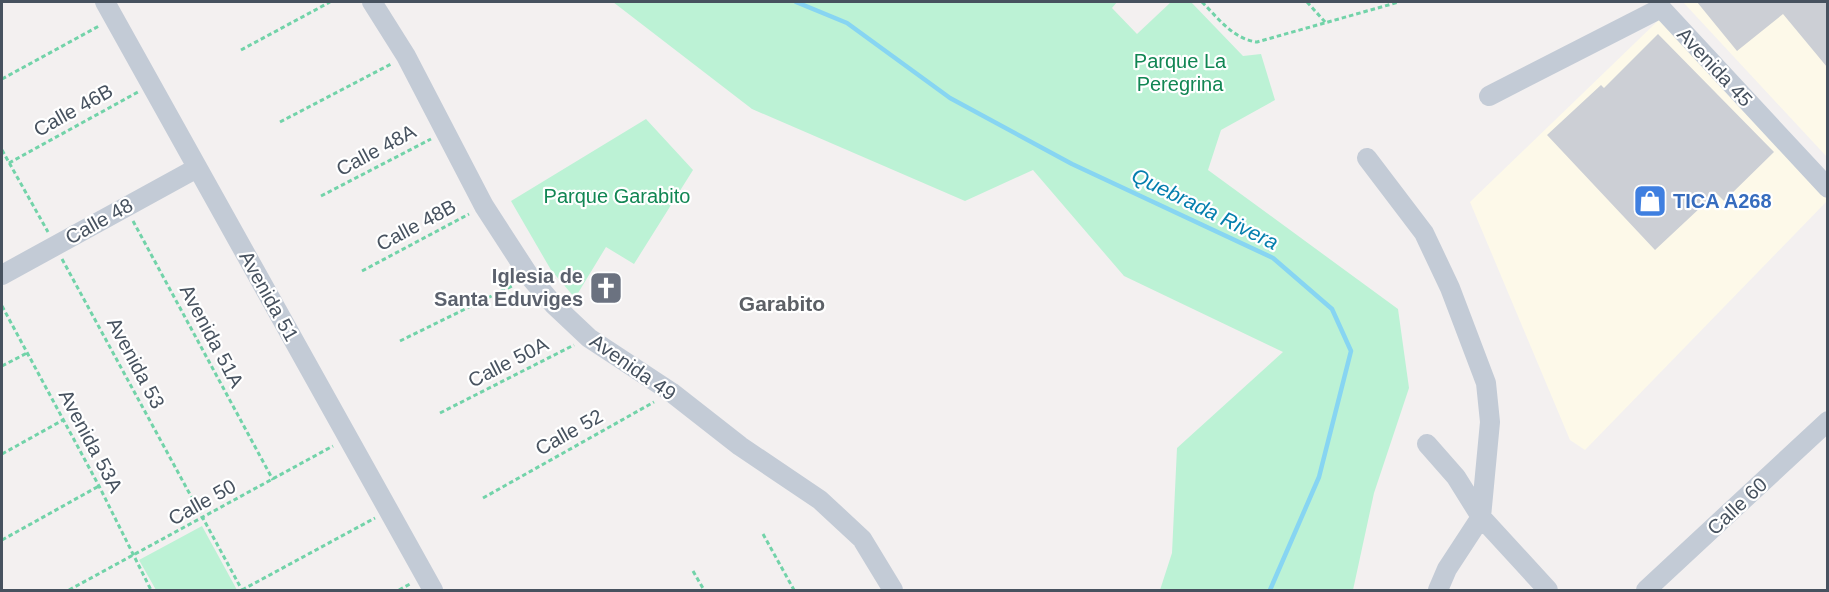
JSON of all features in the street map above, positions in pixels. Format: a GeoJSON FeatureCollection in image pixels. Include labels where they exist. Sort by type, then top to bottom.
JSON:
{"type":"FeatureCollection","features":[{"type":"Feature","properties":{"kind":"street","name":"Avenida 49"},"geometry":{"type":"LineString","coordinates":[[372,2],[406,56],[484,206],[530,277],[554,305],[589,338],[671,392],[740,446],[820,500],[862,539],[893,591]]}},
{"type":"Feature","properties":{"kind":"street","name":"Avenida 45"},"geometry":{"type":"LineString","coordinates":[[1489,96],[1660,8],[1827,188]]}},
{"type":"Feature","properties":{"kind":"street","name":"Avenida 51"},"geometry":{"type":"LineString","coordinates":[[110,10],[433,591]]}},
{"type":"Feature","properties":{"kind":"street"},"geometry":{"type":"LineString","coordinates":[[1368,158],[1424,233],[1450,288],[1486,383],[1490,422],[1481,517],[1447,569],[1438,591]]}},
{"type":"Feature","properties":{"kind":"street","name":"Calle 48"},"geometry":{"type":"LineString","coordinates":[[2,275],[197,168]]}},
{"type":"Feature","properties":{"kind":"street","name":"Calle 60"},"geometry":{"type":"LineString","coordinates":[[1646,591],[1827,421]]}},
{"type":"Feature","properties":{"kind":"street"},"geometry":{"type":"LineString","coordinates":[[1427,444],[1456,477],[1481,517],[1548,591]]}},
{"type":"Feature","properties":{"kind":"path"},"geometry":{"type":"LineString","coordinates":[[241,50],[330,2]]}},
{"type":"Feature","properties":{"kind":"path"},"geometry":{"type":"LineString","coordinates":[[1202,2],[1224,24],[1248,41],[1268,40],[1398,2]]}},
{"type":"Feature","properties":{"kind":"path"},"geometry":{"type":"LineString","coordinates":[[1307,2],[1326,24]]}},
{"type":"Feature","properties":{"kind":"path"},"geometry":{"type":"LineString","coordinates":[[2,79],[110,10]]}},
{"type":"Feature","properties":{"kind":"path"},"geometry":{"type":"LineString","coordinates":[[280,122],[406,56]]}},
{"type":"Feature","properties":{"kind":"path","name":"Calle 46B"},"geometry":{"type":"LineString","coordinates":[[9,163],[153,84]]}},
{"type":"Feature","properties":{"kind":"path","name":"Calle 48A"},"geometry":{"type":"LineString","coordinates":[[321,196],[445,131]]}},
{"type":"Feature","properties":{"kind":"path","name":"Avenida 53"},"geometry":{"type":"LineString","coordinates":[[2,150],[242,590]]}},
{"type":"Feature","properties":{"kind":"path","name":"Avenida 51A"},"geometry":{"type":"LineString","coordinates":[[125,206],[273,480]]}},
{"type":"Feature","properties":{"kind":"path","name":"Calle 48B"},"geometry":{"type":"LineString","coordinates":[[362,271],[484,206]]}},
{"type":"Feature","properties":{"kind":"path"},"geometry":{"type":"LineString","coordinates":[[400,341],[530,277]]}},
{"type":"Feature","properties":{"kind":"path","name":"Avenida 53A"},"geometry":{"type":"LineString","coordinates":[[2,306],[99,486],[151,591]]}},
{"type":"Feature","properties":{"kind":"path","name":"Calle 50A"},"geometry":{"type":"LineString","coordinates":[[440,413],[589,338]]}},
{"type":"Feature","properties":{"kind":"path"},"geometry":{"type":"LineString","coordinates":[[2,366],[27,353]]}},
{"type":"Feature","properties":{"kind":"path","name":"Calle 52"},"geometry":{"type":"LineString","coordinates":[[483,498],[671,392]]}},
{"type":"Feature","properties":{"kind":"path"},"geometry":{"type":"LineString","coordinates":[[2,454],[63,420]]}},
{"type":"Feature","properties":{"kind":"path","name":"Calle 50"},"geometry":{"type":"LineString","coordinates":[[69,591],[348,437]]}},
{"type":"Feature","properties":{"kind":"path"},"geometry":{"type":"LineString","coordinates":[[2,540],[99,486]]}},
{"type":"Feature","properties":{"kind":"path"},"geometry":{"type":"LineString","coordinates":[[242,590],[388,512]]}},
{"type":"Feature","properties":{"kind":"path"},"geometry":{"type":"LineString","coordinates":[[763,534],[794,591]]}},
{"type":"Feature","properties":{"kind":"path"},"geometry":{"type":"LineString","coordinates":[[693,571],[704,591]]}},
{"type":"Feature","properties":{"kind":"shaded area"},"geometry":{"type":"Polygon","coordinates":[[[1683,2],[1827,2],[1827,157],[1683,2]]]}},
{"type":"Feature","properties":{"kind":"shaded area"},"geometry":{"type":"Polygon","coordinates":[[[1664,15],[1827,180],[1827,201],[1585,450],[1570,440],[1470,202],[1664,15]]]}},
{"type":"Feature","properties":{"kind":"green space","name":"Parque La Peregrina"},"geometry":{"type":"Polygon","coordinates":[[[613,2],[1117,2],[1112,8],[1137,34],[1171,2],[1191,2],[1243,56],[1261,54],[1275,100],[1221,130],[1208,170],[1398,309],[1409,388],[1374,493],[1353,590],[1160,590],[1172,553],[1177,448],[1283,352],[1124,276],[1033,170],[965,201],[752,109],[613,2]]]}},
{"type":"Feature","properties":{"kind":"green space","name":"Parque Garabito"},"geometry":{"type":"Polygon","coordinates":[[[646,119],[693,170],[634,264],[606,247],[575,298],[551,270],[511,201],[646,119]]]}},
{"type":"Feature","properties":{"kind":"green space"},"geometry":{"type":"Polygon","coordinates":[[[202,526],[237,590],[156,590],[139,560],[202,526]]]}},
{"type":"Feature","properties":{"kind":"building"},"geometry":{"type":"Polygon","coordinates":[[[1697,2],[1827,2],[1827,67],[1783,14],[1737,51],[1697,2]]]}},
{"type":"Feature","properties":{"kind":"building"},"geometry":{"type":"Polygon","coordinates":[[[1658,34],[1774,152],[1724,201],[1716,193],[1655,250],[1547,135],[1601,85],[1604,88],[1658,34]]]}},
{"type":"Feature","properties":{"kind":"waterway","name":"Quebrada Rivera"},"geometry":{"type":"LineString","coordinates":[[796,2],[847,23],[950,98],[1072,164],[1273,258],[1332,309],[1351,351],[1319,477],[1270,590]]}},
{"type":"Feature","properties":{"kind":"place","name":"TICA A268"},"geometry":{"type":"Point","coordinates":[1650,201]}},
{"type":"Feature","properties":{"kind":"place","name":"Iglesia de Santa Eduviges"},"geometry":{"type":"Point","coordinates":[606,288]}},
{"type":"Feature","properties":{"kind":"district","name":"Garabito"},"geometry":{"type":"Point","coordinates":[782,304]}}]}
